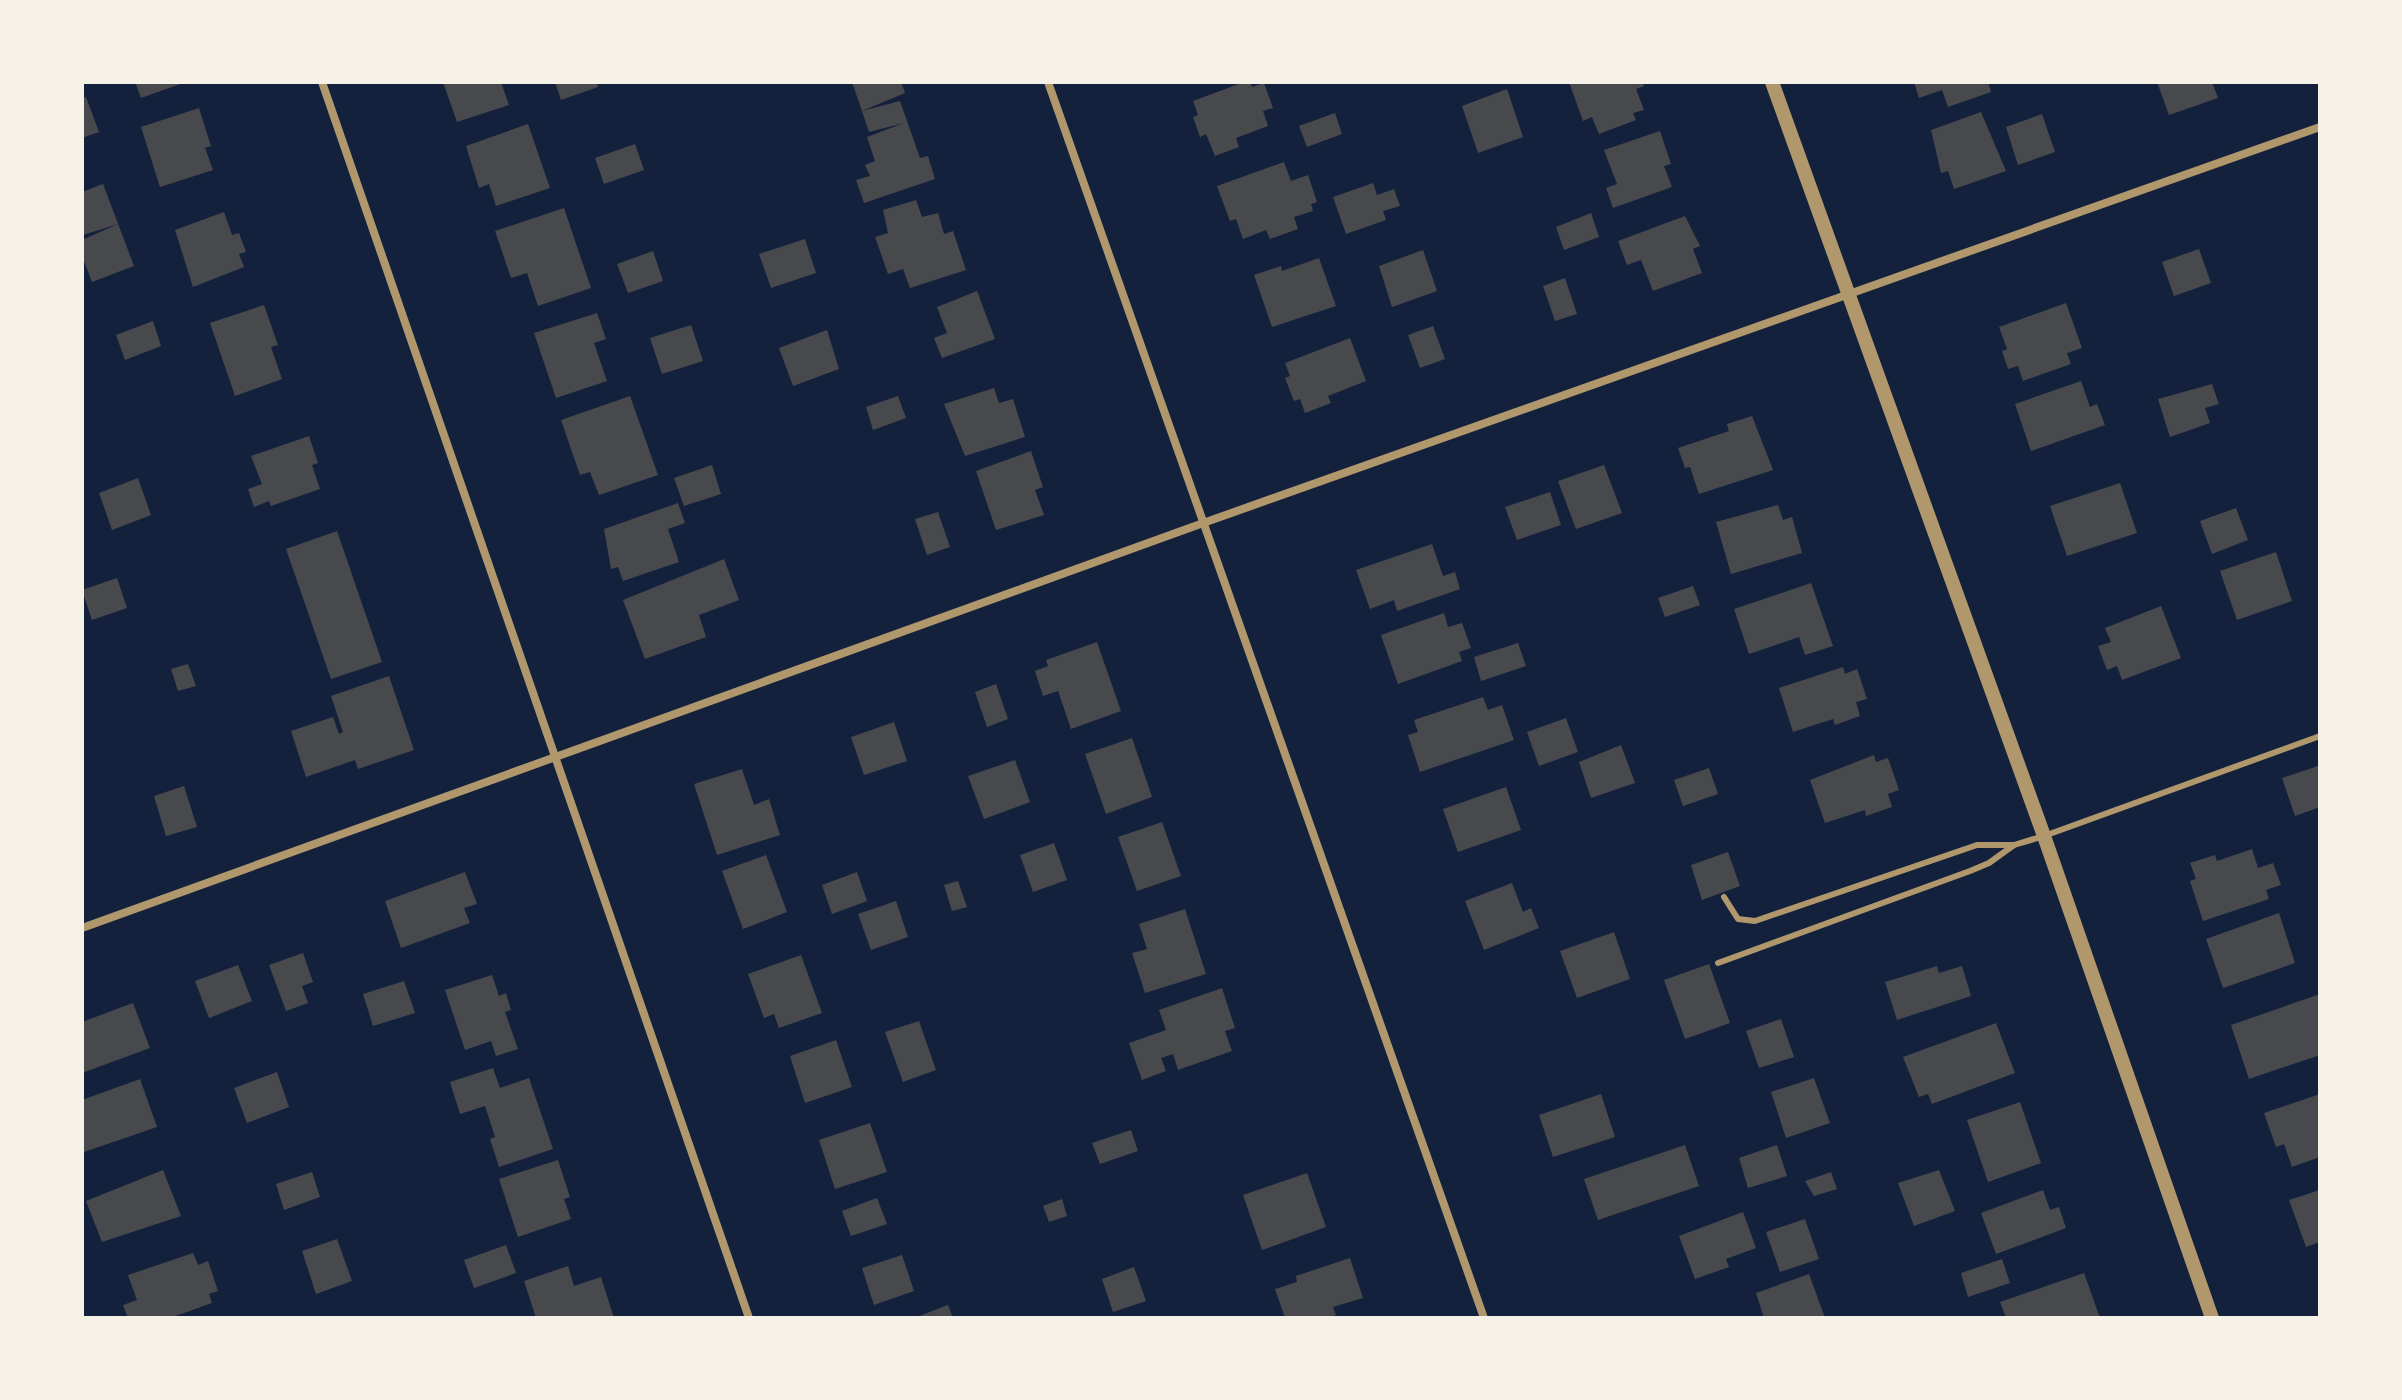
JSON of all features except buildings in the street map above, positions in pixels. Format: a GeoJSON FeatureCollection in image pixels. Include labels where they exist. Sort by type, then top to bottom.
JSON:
{"type":"FeatureCollection","features":[{"type":"Feature","properties":{"kind":"street"},"geometry":{"type":"LineString","coordinates":[[322,82],[749,1318]]}},
{"type":"Feature","properties":{"kind":"street"},"geometry":{"type":"LineString","coordinates":[[1048,82],[1206,522],[1484,1318]]}},
{"type":"Feature","properties":{"kind":"street"},"geometry":{"type":"LineString","coordinates":[[1772,82],[1847,297],[2044,836],[2212,1318]]}},
{"type":"Feature","properties":{"kind":"street"},"geometry":{"type":"LineString","coordinates":[[82,928],[1206,522],[2320,127]]}},
{"type":"Feature","properties":{"kind":"lane"},"geometry":{"type":"LineString","coordinates":[[1724,897],[1738,919],[1755,921],[1977,845],[2014,845],[2044,836],[2320,736]]}},
{"type":"Feature","properties":{"kind":"lane"},"geometry":{"type":"LineString","coordinates":[[1718,963],[1970,871],[1989,863],[2014,845]]}}]}
